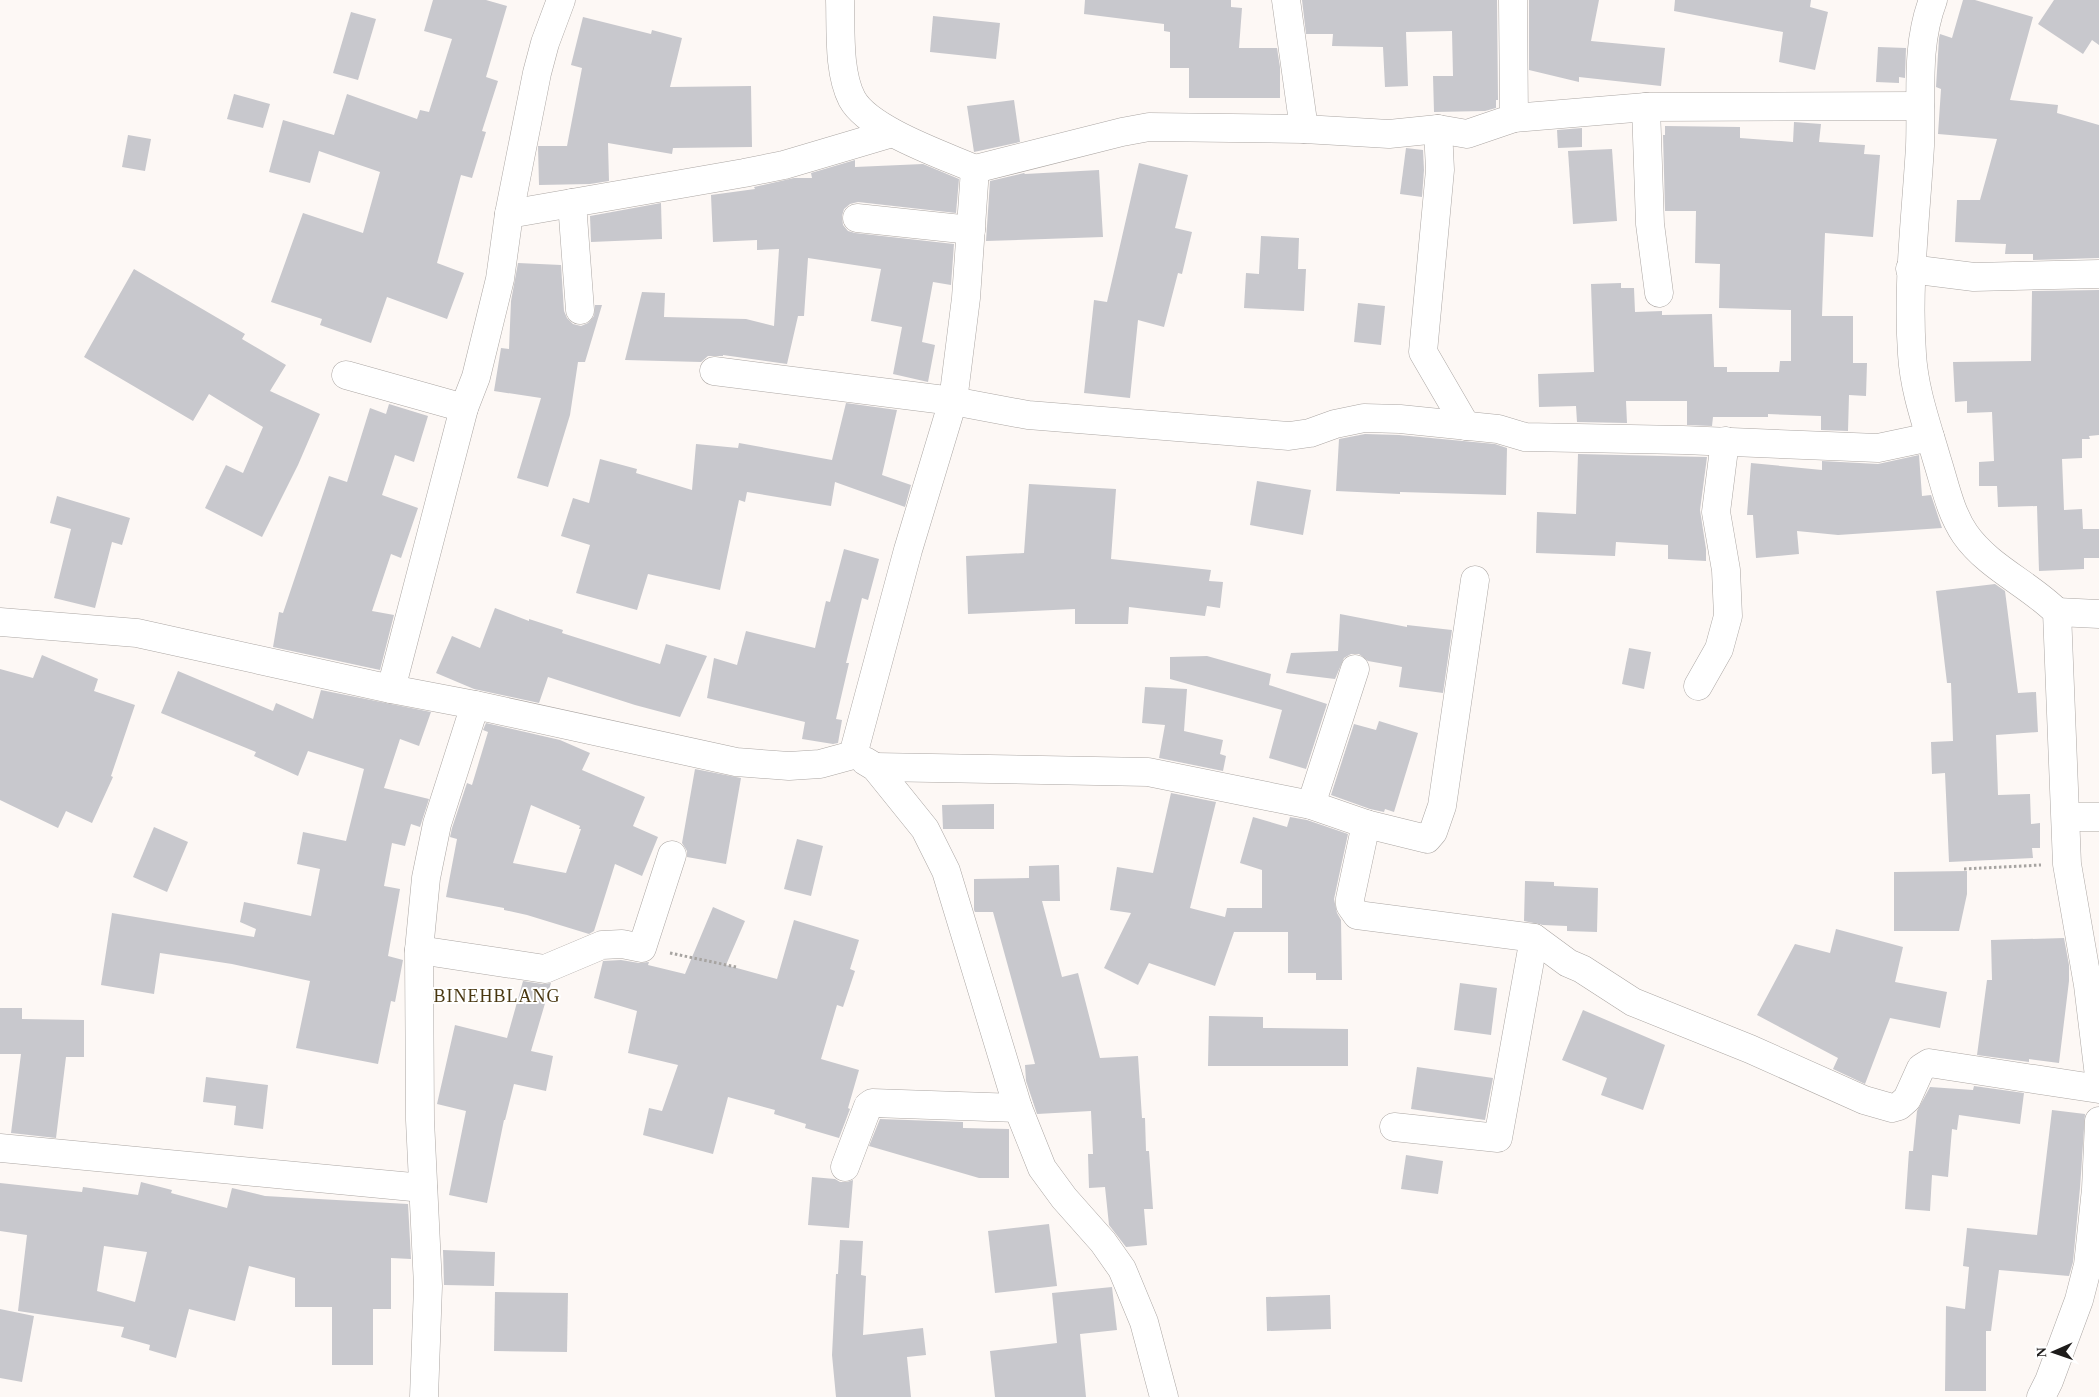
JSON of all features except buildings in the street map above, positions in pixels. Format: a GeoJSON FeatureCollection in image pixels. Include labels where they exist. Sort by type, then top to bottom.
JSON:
{"type":"FeatureCollection","features":[{"type":"Feature","properties":{"kind":"street"},"geometry":{"type":"LineString","coordinates":[[391,689],[464,408],[476,377],[489,328],[500,279],[509,214],[537,73],[545,43],[561,0]]}},
{"type":"Feature","properties":{"kind":"street"},"geometry":{"type":"LineString","coordinates":[[840,0],[842,55],[848,90],[859,108],[892,134],[975,169],[1149,127],[1304,129],[1389,134],[1438,129],[1467,134],[1514,118],[1594,113],[1646,107],[1920,106]]}},
{"type":"Feature","properties":{"kind":"street"},"geometry":{"type":"LineString","coordinates":[[1286,0],[1304,129]]}},
{"type":"Feature","properties":{"kind":"street"},"geometry":{"type":"LineString","coordinates":[[1512,0],[1514,118]]}},
{"type":"Feature","properties":{"kind":"street"},"geometry":{"type":"LineString","coordinates":[[1933,0],[1927,16],[1920,57],[1920,145],[1910,269],[1912,354],[1920,401],[1930,438],[1952,510],[1965,533],[1978,550],[2045,600],[2057,612],[2099,614]]}},
{"type":"Feature","properties":{"kind":"street"},"geometry":{"type":"LineString","coordinates":[[1646,107],[1650,224],[1659,293]]}},
{"type":"Feature","properties":{"kind":"street"},"geometry":{"type":"LineString","coordinates":[[1438,129],[1440,170],[1423,352],[1466,426]]}},
{"type":"Feature","properties":{"kind":"street"},"geometry":{"type":"LineString","coordinates":[[509,214],[784,165],[892,134]]}},
{"type":"Feature","properties":{"kind":"street"},"geometry":{"type":"LineString","coordinates":[[864,761],[908,550],[953,401],[966,298],[975,169]]}},
{"type":"Feature","properties":{"kind":"street"},"geometry":{"type":"LineString","coordinates":[[572,203],[580,310]]}},
{"type":"Feature","properties":{"kind":"street"},"geometry":{"type":"LineString","coordinates":[[857,218],[972,230]]}},
{"type":"Feature","properties":{"kind":"street"},"geometry":{"type":"LineString","coordinates":[[1910,269],[1974,278],[2099,274]]}},
{"type":"Feature","properties":{"kind":"street"},"geometry":{"type":"LineString","coordinates":[[714,371],[953,401],[1028,415],[1289,436],[1310,433],[1335,424],[1364,418],[1400,418],[1498,429],[1525,438],[1725,441],[1878,448],[1930,438]]}},
{"type":"Feature","properties":{"kind":"street"},"geometry":{"type":"LineString","coordinates":[[346,375],[464,408]]}},
{"type":"Feature","properties":{"kind":"street"},"geometry":{"type":"LineString","coordinates":[[1698,686],[1719,650],[1728,616],[1726,570],[1716,512],[1725,441]]}},
{"type":"Feature","properties":{"kind":"street"},"geometry":{"type":"LineString","coordinates":[[0,622],[137,633],[736,762],[789,766],[864,761],[1148,772],[1311,805],[1366,824],[1427,839],[1433,832],[1442,806],[1475,580]]}},
{"type":"Feature","properties":{"kind":"street"},"geometry":{"type":"LineString","coordinates":[[2057,612],[2066,817],[2066,864],[2088,985],[2099,1076]]}},
{"type":"Feature","properties":{"kind":"street"},"geometry":{"type":"LineString","coordinates":[[1311,805],[1355,669]]}},
{"type":"Feature","properties":{"kind":"street"},"geometry":{"type":"LineString","coordinates":[[424,1397],[428,1286],[418,1037],[419,950],[426,878],[437,824],[475,705]]}},
{"type":"Feature","properties":{"kind":"street"},"geometry":{"type":"LineString","coordinates":[[864,761],[925,829],[946,870],[1018,1108],[1042,1168],[1064,1198],[1103,1242],[1122,1269],[1144,1322],[1164,1397]]}},
{"type":"Feature","properties":{"kind":"street"},"geometry":{"type":"LineString","coordinates":[[2066,817],[2099,817]]}},
{"type":"Feature","properties":{"kind":"street"},"geometry":{"type":"LineString","coordinates":[[1366,824],[1350,899],[1350,905],[1357,915],[1381,920],[1534,938],[1568,963],[1582,969],[1633,1002],[1750,1049],[1864,1100],[1892,1108],[1900,1106],[1907,1099],[1921,1068],[1929,1063],[2099,1089]]}},
{"type":"Feature","properties":{"kind":"street"},"geometry":{"type":"LineString","coordinates":[[419,950],[545,969],[602,945],[622,944],[642,948],[672,855]]}},
{"type":"Feature","properties":{"kind":"street"},"geometry":{"type":"LineString","coordinates":[[1394,1127],[1498,1138],[1534,938]]}},
{"type":"Feature","properties":{"kind":"street"},"geometry":{"type":"LineString","coordinates":[[845,1167],[868,1106],[872,1103],[1018,1108]]}},
{"type":"Feature","properties":{"kind":"street"},"geometry":{"type":"LineString","coordinates":[[2041,1397],[2089,1300],[2088,1264],[2096,1189],[2099,1122]]}},
{"type":"Feature","properties":{"kind":"street"},"geometry":{"type":"LineString","coordinates":[[0,1148],[423,1188]]}},
{"type":"Feature","properties":{"kind":"path"},"geometry":{"type":"LineString","coordinates":[[1964,869],[2066,864]]}},
{"type":"Feature","properties":{"kind":"path"},"geometry":{"type":"LineString","coordinates":[[642,948],[736,967]]}},
{"type":"Feature","properties":{"kind":"district","name":"BINEHBLANG"},"geometry":{"type":"Point","coordinates":[497,996]}}]}
